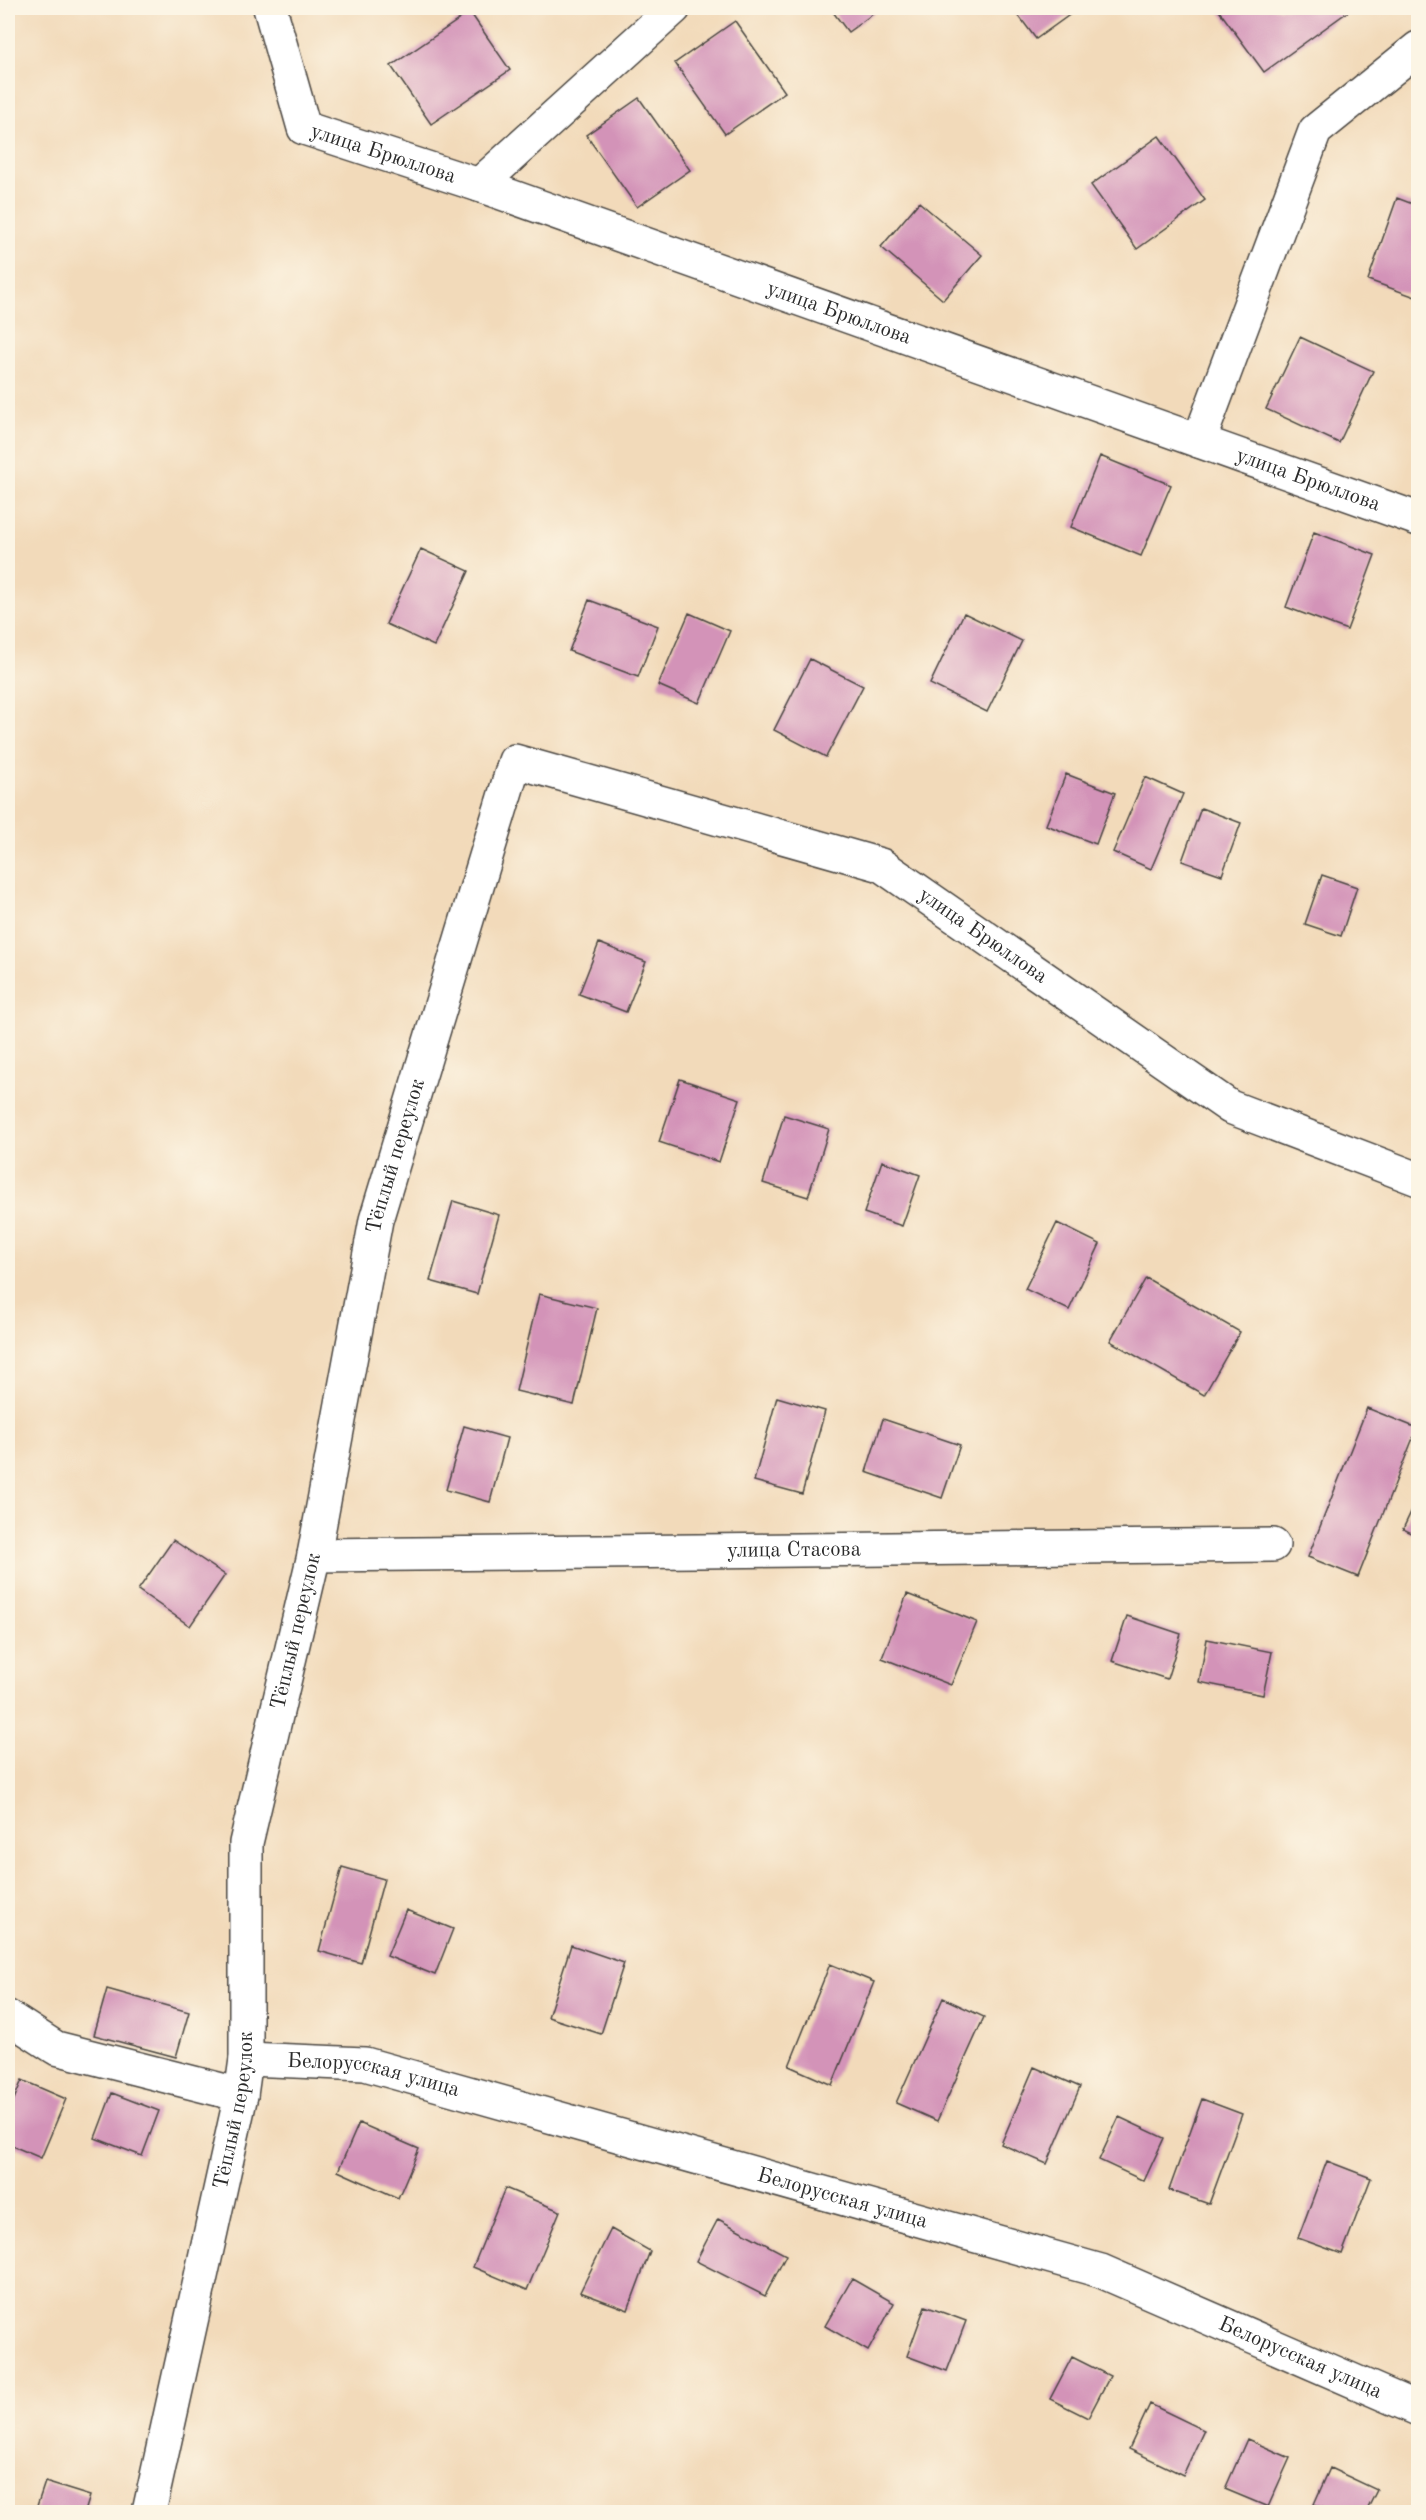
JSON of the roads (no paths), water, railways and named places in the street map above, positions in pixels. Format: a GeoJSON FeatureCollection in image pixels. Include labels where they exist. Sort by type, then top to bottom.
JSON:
{"type":"FeatureCollection","features":[{"type":"Feature","properties":{"kind":"street","name":"улица Брюллова"},"geometry":{"type":"LineString","coordinates":[[270,8],[304,128],[479,185],[1419,519]]}},
{"type":"Feature","properties":{"kind":"street","name":"улица Брюллова"},"geometry":{"type":"LineString","coordinates":[[479,185],[674,8]]}},
{"type":"Feature","properties":{"kind":"street"},"geometry":{"type":"LineString","coordinates":[[1199,441],[1316,131],[1419,48]]}},
{"type":"Feature","properties":{"kind":"street","name":"улица Брюллова"},"geometry":{"type":"LineString","coordinates":[[515,761],[881,865],[1230,1107],[1419,1179]]}},
{"type":"Feature","properties":{"kind":"street","name":"Тёплый переулок"},"geometry":{"type":"LineString","coordinates":[[149,2512],[242,2094],[246,2059],[246,1843],[314,1555],[376,1220],[515,761]]}},
{"type":"Feature","properties":{"kind":"street","name":"улица Стасова"},"geometry":{"type":"LineString","coordinates":[[314,1555],[1273,1545]]}},
{"type":"Feature","properties":{"kind":"street"},"geometry":{"type":"LineString","coordinates":[[8,2018],[56,2048],[242,2094]]}},
{"type":"Feature","properties":{"kind":"street","name":"Белорусская улица"},"geometry":{"type":"LineString","coordinates":[[246,2059],[365,2064],[1101,2271],[1419,2409]]}}]}
